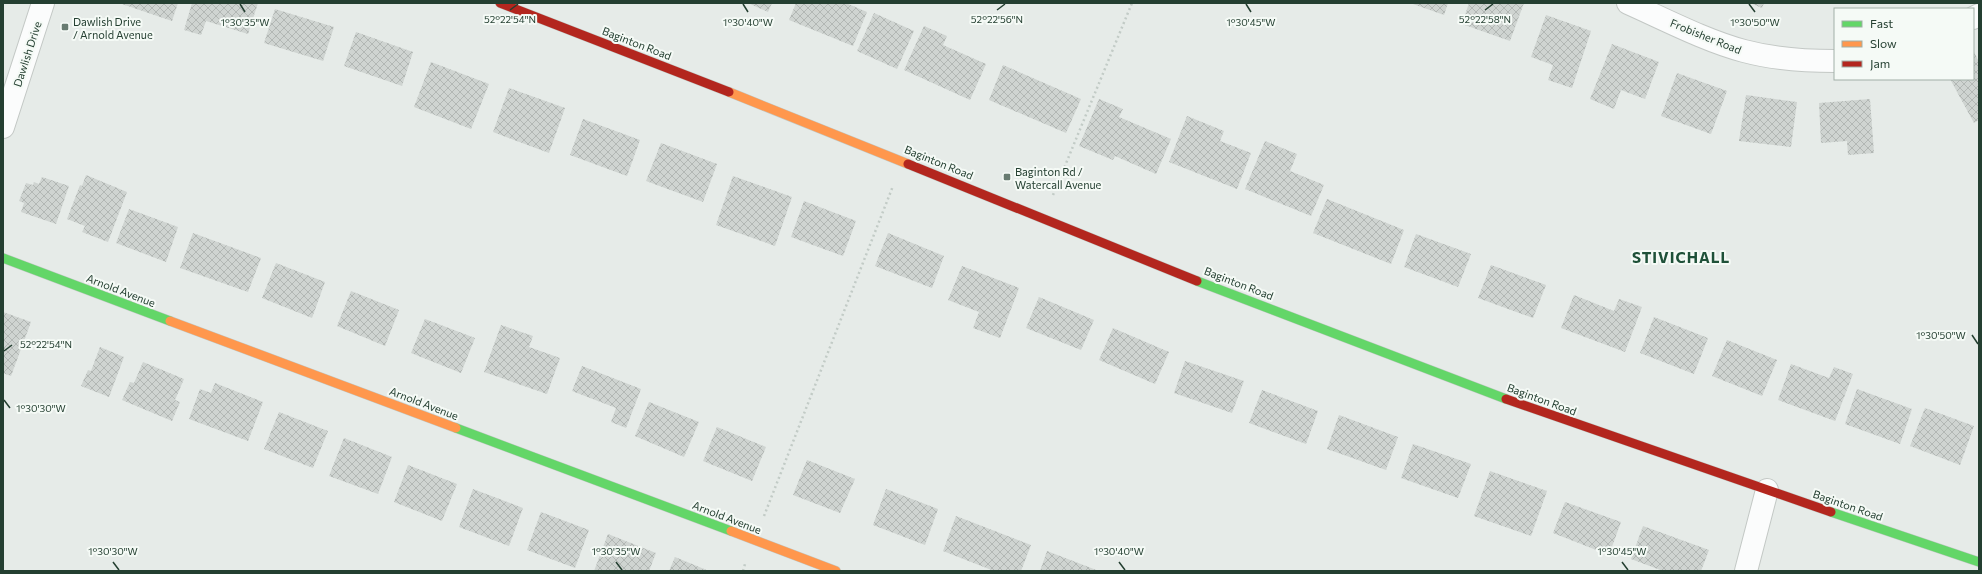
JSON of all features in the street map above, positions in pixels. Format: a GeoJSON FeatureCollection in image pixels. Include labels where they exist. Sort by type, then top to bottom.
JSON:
{"type":"FeatureCollection","features":[{"type":"Feature","properties":{"kind":"street","name":"Dawlish Drive"},"geometry":{"type":"LineString","coordinates":[[3,127],[43,3]]}},
{"type":"Feature","properties":{"kind":"street","name":"Baginton Road"},"geometry":{"type":"LineString","coordinates":[[500,3],[903,160],[1384,354],[1601,433],[1979,562]]}},
{"type":"Feature","properties":{"kind":"street","name":"Frobisher Road"},"geometry":{"type":"LineString","coordinates":[[1628,3],[1721,44],[1743,51],[1791,60],[1834,61]]}},
{"type":"Feature","properties":{"kind":"street","name":"Arnold Avenue"},"geometry":{"type":"LineString","coordinates":[[3,258],[836,571]]}},
{"type":"Feature","properties":{"kind":"street"},"geometry":{"type":"LineString","coordinates":[[1746,571],[1767,490]]}},
{"type":"Feature","properties":{"kind":"path"},"geometry":{"type":"LineString","coordinates":[[1044,218],[1132,3]]}},
{"type":"Feature","properties":{"kind":"path"},"geometry":{"type":"LineString","coordinates":[[754,540],[903,160]]}},
{"type":"Feature","properties":{"kind":"building"},"geometry":{"type":"Polygon","coordinates":[[[119,3],[178,3],[172,21],[119,3]]]}},
{"type":"Feature","properties":{"kind":"building"},"geometry":{"type":"Polygon","coordinates":[[[192,3],[258,3],[248,34],[206,21],[201,35],[184,30],[192,3]]]}},
{"type":"Feature","properties":{"kind":"building"},"geometry":{"type":"Polygon","coordinates":[[[748,3],[772,3],[768,12],[748,3]]]}},
{"type":"Feature","properties":{"kind":"building"},"geometry":{"type":"Polygon","coordinates":[[[796,3],[846,3],[867,12],[853,46],[789,20],[796,3]]]}},
{"type":"Feature","properties":{"kind":"building"},"geometry":{"type":"Polygon","coordinates":[[[1410,3],[1448,3],[1444,15],[1410,3]]]}},
{"type":"Feature","properties":{"kind":"building"},"geometry":{"type":"Polygon","coordinates":[[[1469,3],[1524,3],[1510,41],[1462,24],[1469,3]]]}},
{"type":"Feature","properties":{"kind":"building"},"geometry":{"type":"Polygon","coordinates":[[[1750,3],[1764,3],[1762,8],[1750,3]]]}},
{"type":"Feature","properties":{"kind":"building"},"geometry":{"type":"Polygon","coordinates":[[[275,9],[334,27],[323,61],[264,43],[275,9]]]}},
{"type":"Feature","properties":{"kind":"building"},"geometry":{"type":"Polygon","coordinates":[[[874,13],[914,31],[897,69],[857,51],[874,13]]]}},
{"type":"Feature","properties":{"kind":"building"},"geometry":{"type":"Polygon","coordinates":[[[1546,15],[1591,31],[1572,88],[1548,80],[1553,65],[1531,57],[1546,15]]]}},
{"type":"Feature","properties":{"kind":"building"},"geometry":{"type":"Polygon","coordinates":[[[924,26],[947,36],[943,45],[986,64],[970,100],[904,70],[924,26]]]}},
{"type":"Feature","properties":{"kind":"building"},"geometry":{"type":"Polygon","coordinates":[[[356,32],[413,52],[402,86],[344,66],[356,32]]]}},
{"type":"Feature","properties":{"kind":"building"},"geometry":{"type":"Polygon","coordinates":[[[1612,44],[1659,62],[1645,99],[1621,90],[1614,109],[1590,99],[1612,44]]]}},
{"type":"Feature","properties":{"kind":"building"},"geometry":{"type":"Polygon","coordinates":[[[1974,52],[1979,62],[1979,120],[1974,123],[1951,80],[1974,80],[1974,52]]]}},
{"type":"Feature","properties":{"kind":"building"},"geometry":{"type":"Polygon","coordinates":[[[431,62],[489,84],[471,129],[414,107],[431,62]]]}},
{"type":"Feature","properties":{"kind":"building"},"geometry":{"type":"Polygon","coordinates":[[[1003,65],[1081,99],[1066,133],[989,100],[1003,65]]]}},
{"type":"Feature","properties":{"kind":"building"},"geometry":{"type":"Polygon","coordinates":[[[1677,73],[1727,91],[1711,134],[1661,116],[1677,73]]]}},
{"type":"Feature","properties":{"kind":"building"},"geometry":{"type":"Polygon","coordinates":[[[509,88],[565,108],[549,153],[493,132],[509,88]]]}},
{"type":"Feature","properties":{"kind":"building"},"geometry":{"type":"Polygon","coordinates":[[[1746,95],[1797,102],[1791,147],[1739,141],[1746,95]]]}},
{"type":"Feature","properties":{"kind":"building"},"geometry":{"type":"Polygon","coordinates":[[[1099,99],[1123,109],[1119,117],[1171,139],[1156,174],[1115,156],[1113,160],[1079,146],[1099,99]]]}},
{"type":"Feature","properties":{"kind":"building"},"geometry":{"type":"Polygon","coordinates":[[[1870,99],[1874,153],[1848,155],[1847,141],[1821,143],[1819,103],[1870,99]]]}},
{"type":"Feature","properties":{"kind":"building"},"geometry":{"type":"Polygon","coordinates":[[[1187,116],[1224,131],[1220,141],[1251,153],[1237,189],[1169,162],[1187,116]]]}},
{"type":"Feature","properties":{"kind":"building"},"geometry":{"type":"Polygon","coordinates":[[[583,119],[640,140],[627,176],[570,155],[583,119]]]}},
{"type":"Feature","properties":{"kind":"building"},"geometry":{"type":"Polygon","coordinates":[[[1265,141],[1297,154],[1290,171],[1324,185],[1311,216],[1245,189],[1265,141]]]}},
{"type":"Feature","properties":{"kind":"building"},"geometry":{"type":"Polygon","coordinates":[[[661,143],[717,164],[703,202],[646,181],[661,143]]]}},
{"type":"Feature","properties":{"kind":"building"},"geometry":{"type":"Polygon","coordinates":[[[86,175],[127,192],[108,242],[82,232],[85,226],[67,219],[80,185],[82,186],[86,175]]]}},
{"type":"Feature","properties":{"kind":"building"},"geometry":{"type":"Polygon","coordinates":[[[733,176],[792,197],[775,246],[716,225],[733,176]]]}},
{"type":"Feature","properties":{"kind":"building"},"geometry":{"type":"Polygon","coordinates":[[[42,177],[69,186],[56,224],[21,212],[24,203],[19,201],[26,183],[33,185],[34,182],[39,184],[42,177]]]}},
{"type":"Feature","properties":{"kind":"building"},"geometry":{"type":"Polygon","coordinates":[[[1327,199],[1404,230],[1391,264],[1313,233],[1327,199]]]}},
{"type":"Feature","properties":{"kind":"building"},"geometry":{"type":"Polygon","coordinates":[[[804,201],[856,221],[843,256],[791,237],[804,201]]]}},
{"type":"Feature","properties":{"kind":"building"},"geometry":{"type":"Polygon","coordinates":[[[129,209],[178,227],[166,262],[116,243],[129,209]]]}},
{"type":"Feature","properties":{"kind":"building"},"geometry":{"type":"Polygon","coordinates":[[[193,233],[261,258],[248,292],[180,268],[193,233]]]}},
{"type":"Feature","properties":{"kind":"building"},"geometry":{"type":"Polygon","coordinates":[[[888,233],[944,256],[932,288],[875,266],[888,233]]]}},
{"type":"Feature","properties":{"kind":"building"},"geometry":{"type":"Polygon","coordinates":[[[1416,234],[1471,254],[1458,287],[1404,267],[1416,234]]]}},
{"type":"Feature","properties":{"kind":"building"},"geometry":{"type":"Polygon","coordinates":[[[276,263],[325,282],[312,318],[262,298],[276,263]]]}},
{"type":"Feature","properties":{"kind":"building"},"geometry":{"type":"Polygon","coordinates":[[[1491,265],[1546,285],[1533,318],[1478,298],[1491,265]]]}},
{"type":"Feature","properties":{"kind":"building"},"geometry":{"type":"Polygon","coordinates":[[[962,266],[1019,288],[1000,338],[973,328],[979,312],[948,300],[962,266]]]}},
{"type":"Feature","properties":{"kind":"building"},"geometry":{"type":"Polygon","coordinates":[[[351,291],[399,310],[385,346],[337,326],[351,291]]]}},
{"type":"Feature","properties":{"kind":"building"},"geometry":{"type":"Polygon","coordinates":[[[1574,295],[1614,311],[1619,299],[1642,307],[1625,352],[1561,328],[1574,295]]]}},
{"type":"Feature","properties":{"kind":"building"},"geometry":{"type":"Polygon","coordinates":[[[1039,297],[1094,320],[1081,350],[1026,328],[1039,297]]]}},
{"type":"Feature","properties":{"kind":"building"},"geometry":{"type":"Polygon","coordinates":[[[3,312],[31,322],[11,376],[3,373],[3,312]]]}},
{"type":"Feature","properties":{"kind":"building"},"geometry":{"type":"Polygon","coordinates":[[[1654,317],[1708,338],[1694,374],[1640,353],[1654,317]]]}},
{"type":"Feature","properties":{"kind":"building"},"geometry":{"type":"Polygon","coordinates":[[[425,319],[475,338],[461,373],[411,353],[425,319]]]}},
{"type":"Feature","properties":{"kind":"building"},"geometry":{"type":"Polygon","coordinates":[[[501,325],[533,336],[529,347],[560,358],[547,394],[484,372],[501,325]]]}},
{"type":"Feature","properties":{"kind":"building"},"geometry":{"type":"Polygon","coordinates":[[[1113,328],[1169,352],[1155,384],[1099,360],[1113,328]]]}},
{"type":"Feature","properties":{"kind":"building"},"geometry":{"type":"Polygon","coordinates":[[[1727,340],[1777,360],[1762,396],[1712,376],[1727,340]]]}},
{"type":"Feature","properties":{"kind":"building"},"geometry":{"type":"Polygon","coordinates":[[[100,347],[124,357],[109,397],[81,386],[88,370],[91,371],[100,347]]]}},
{"type":"Feature","properties":{"kind":"building"},"geometry":{"type":"Polygon","coordinates":[[[1185,361],[1244,381],[1232,413],[1174,393],[1185,361]]]}},
{"type":"Feature","properties":{"kind":"building"},"geometry":{"type":"Polygon","coordinates":[[[143,362],[184,379],[175,400],[180,402],[172,421],[122,400],[130,382],[134,383],[143,362]]]}},
{"type":"Feature","properties":{"kind":"building"},"geometry":{"type":"Polygon","coordinates":[[[1791,364],[1829,378],[1834,367],[1853,374],[1835,421],[1778,400],[1791,364]]]}},
{"type":"Feature","properties":{"kind":"building"},"geometry":{"type":"Polygon","coordinates":[[[582,366],[641,389],[626,428],[611,422],[616,408],[572,391],[582,366]]]}},
{"type":"Feature","properties":{"kind":"building"},"geometry":{"type":"Polygon","coordinates":[[[215,383],[263,402],[248,441],[189,419],[200,389],[211,393],[215,383]]]}},
{"type":"Feature","properties":{"kind":"building"},"geometry":{"type":"Polygon","coordinates":[[[1857,389],[1912,409],[1900,444],[1845,424],[1857,389]]]}},
{"type":"Feature","properties":{"kind":"building"},"geometry":{"type":"Polygon","coordinates":[[[1262,390],[1318,411],[1306,444],[1249,423],[1262,390]]]}},
{"type":"Feature","properties":{"kind":"building"},"geometry":{"type":"Polygon","coordinates":[[[649,402],[699,422],[684,457],[635,436],[649,402]]]}},
{"type":"Feature","properties":{"kind":"building"},"geometry":{"type":"Polygon","coordinates":[[[1925,408],[1974,426],[1960,465],[1910,446],[1925,408]]]}},
{"type":"Feature","properties":{"kind":"building"},"geometry":{"type":"Polygon","coordinates":[[[279,412],[328,431],[313,468],[264,449],[279,412]]]}},
{"type":"Feature","properties":{"kind":"building"},"geometry":{"type":"Polygon","coordinates":[[[1339,415],[1398,437],[1386,470],[1327,449],[1339,415]]]}},
{"type":"Feature","properties":{"kind":"building"},"geometry":{"type":"Polygon","coordinates":[[[717,427],[766,447],[752,481],[703,461],[717,427]]]}},
{"type":"Feature","properties":{"kind":"building"},"geometry":{"type":"Polygon","coordinates":[[[344,438],[392,457],[378,494],[329,476],[344,438]]]}},
{"type":"Feature","properties":{"kind":"building"},"geometry":{"type":"Polygon","coordinates":[[[1413,444],[1471,464],[1458,498],[1401,478],[1413,444]]]}},
{"type":"Feature","properties":{"kind":"building"},"geometry":{"type":"Polygon","coordinates":[[[807,460],[855,479],[840,513],[793,495],[807,460]]]}},
{"type":"Feature","properties":{"kind":"building"},"geometry":{"type":"Polygon","coordinates":[[[408,465],[457,484],[442,521],[394,502],[408,465]]]}},
{"type":"Feature","properties":{"kind":"building"},"geometry":{"type":"Polygon","coordinates":[[[1490,471],[1547,491],[1531,536],[1474,516],[1490,471]]]}},
{"type":"Feature","properties":{"kind":"building"},"geometry":{"type":"Polygon","coordinates":[[[473,489],[523,508],[509,546],[459,527],[473,489]]]}},
{"type":"Feature","properties":{"kind":"building"},"geometry":{"type":"Polygon","coordinates":[[[886,489],[938,509],[925,545],[873,525],[886,489]]]}},
{"type":"Feature","properties":{"kind":"building"},"geometry":{"type":"Polygon","coordinates":[[[1565,502],[1621,522],[1609,555],[1553,533],[1565,502]]]}},
{"type":"Feature","properties":{"kind":"building"},"geometry":{"type":"Polygon","coordinates":[[[541,512],[589,530],[575,568],[527,550],[541,512]]]}},
{"type":"Feature","properties":{"kind":"building"},"geometry":{"type":"Polygon","coordinates":[[[956,516],[1031,545],[1021,571],[994,571],[943,551],[956,516]]]}},
{"type":"Feature","properties":{"kind":"building"},"geometry":{"type":"Polygon","coordinates":[[[1643,526],[1709,550],[1701,571],[1663,571],[1631,559],[1643,526]]]}},
{"type":"Feature","properties":{"kind":"building"},"geometry":{"type":"Polygon","coordinates":[[[608,534],[656,553],[649,571],[594,571],[608,534]]]}},
{"type":"Feature","properties":{"kind":"building"},"geometry":{"type":"Polygon","coordinates":[[[1047,551],[1099,571],[1040,571],[1047,551]]]}},
{"type":"Feature","properties":{"kind":"building"},"geometry":{"type":"Polygon","coordinates":[[[675,557],[709,571],[669,571],[675,557]]]}},
{"type":"Feature","properties":{"kind":"traffic: fast"},"geometry":{"type":"LineString","coordinates":[[3,258],[170,321]]}},
{"type":"Feature","properties":{"kind":"traffic: fast"},"geometry":{"type":"LineString","coordinates":[[1197,281],[1506,399]]}},
{"type":"Feature","properties":{"kind":"traffic: fast"},"geometry":{"type":"LineString","coordinates":[[456,428],[731,531]]}},
{"type":"Feature","properties":{"kind":"traffic: fast"},"geometry":{"type":"LineString","coordinates":[[1831,512],[1979,562]]}},
{"type":"Feature","properties":{"kind":"traffic: slow"},"geometry":{"type":"LineString","coordinates":[[729,92],[908,164]]}},
{"type":"Feature","properties":{"kind":"traffic: slow"},"geometry":{"type":"LineString","coordinates":[[170,321],[456,428]]}},
{"type":"Feature","properties":{"kind":"traffic: slow"},"geometry":{"type":"LineString","coordinates":[[731,531],[836,571]]}},
{"type":"Feature","properties":{"kind":"traffic: jam"},"geometry":{"type":"LineString","coordinates":[[500,3],[729,92]]}},
{"type":"Feature","properties":{"kind":"traffic: jam"},"geometry":{"type":"LineString","coordinates":[[908,164],[1197,281]]}},
{"type":"Feature","properties":{"kind":"traffic: jam"},"geometry":{"type":"LineString","coordinates":[[1506,399],[1831,512]]}},
{"type":"Feature","properties":{"kind":"place","name":"Dawlish Drive / Arnold Avenue"},"geometry":{"type":"Point","coordinates":[65,27]}},
{"type":"Feature","properties":{"kind":"place","name":"Baginton Rd / Watercall Avenue"},"geometry":{"type":"Point","coordinates":[1007,177]}},
{"type":"Feature","properties":{"kind":"district","name":"STIVICHALL"},"geometry":{"type":"Point","coordinates":[1681,257]}}]}
